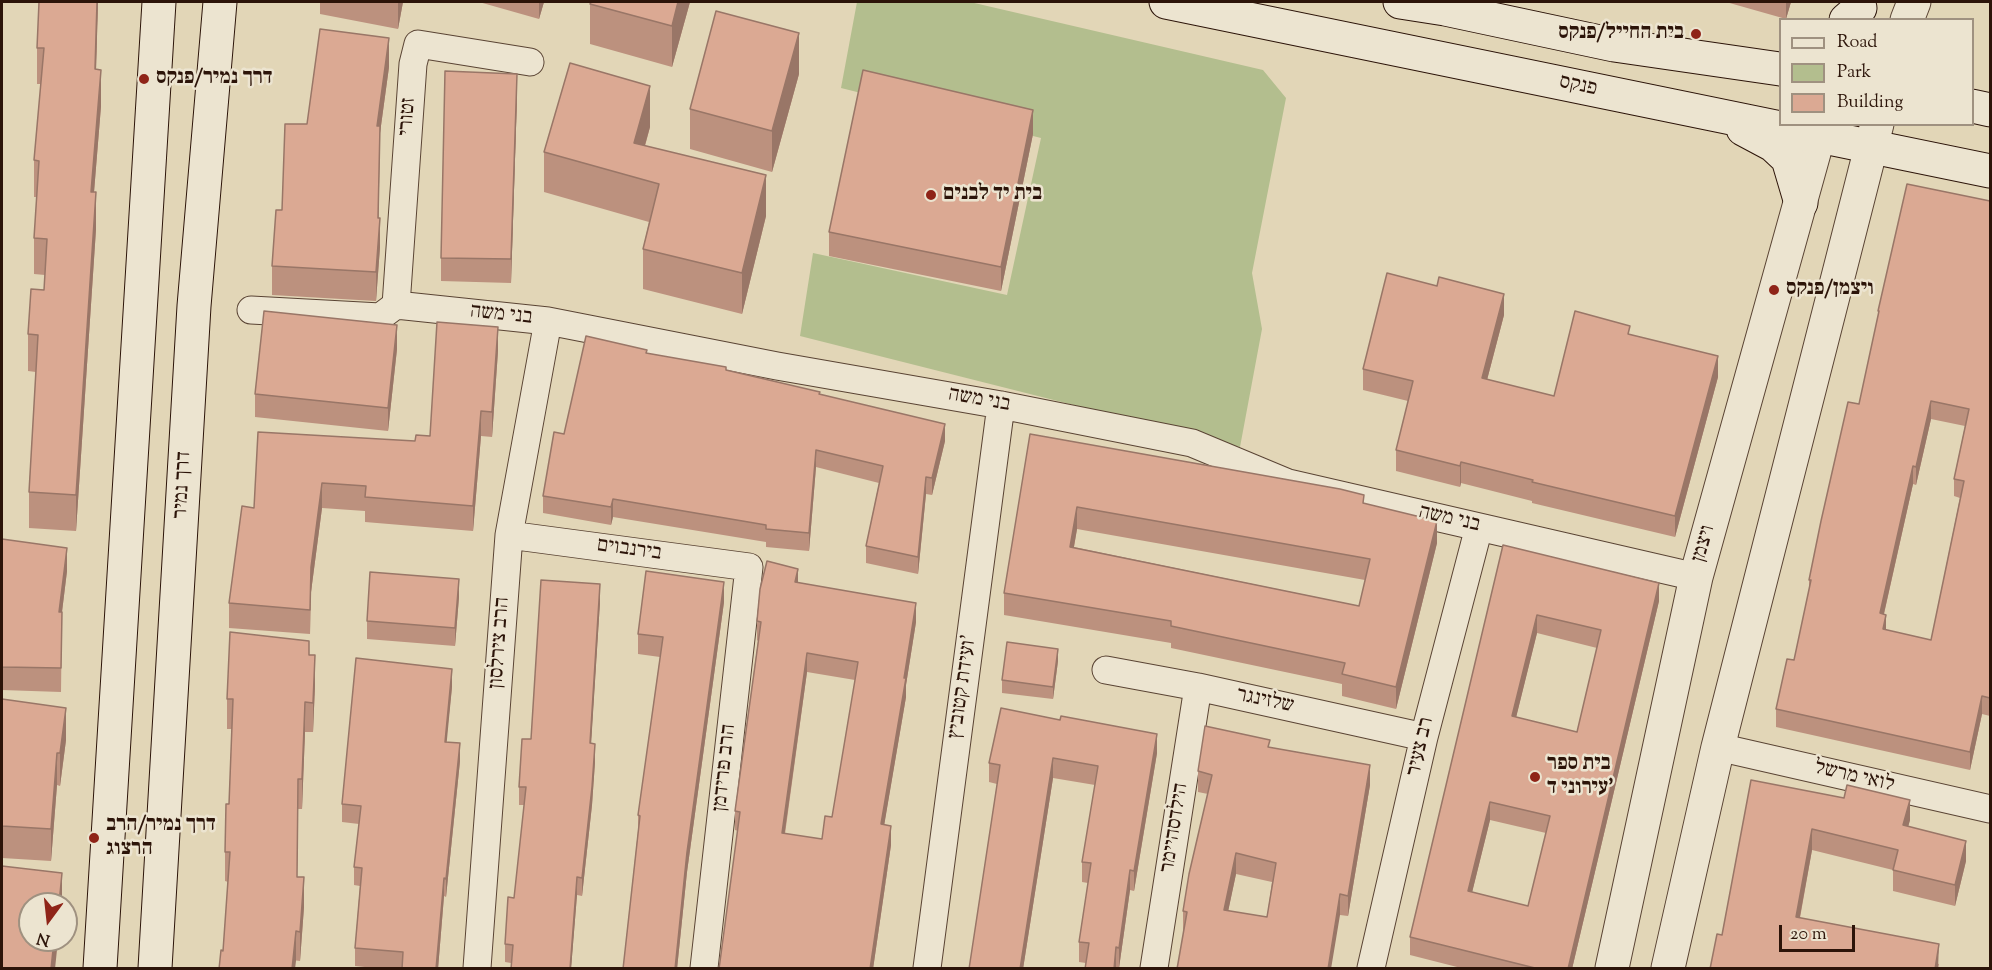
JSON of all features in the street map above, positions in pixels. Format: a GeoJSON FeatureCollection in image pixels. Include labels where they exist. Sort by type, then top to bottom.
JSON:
{"type":"FeatureCollection","features":[{"type":"Feature","properties":{"kind":"main road"},"geometry":{"type":"LineString","coordinates":[[100,969],[159,2]]}},
{"type":"Feature","properties":{"kind":"main road","name":"דרך נמיר"},"geometry":{"type":"LineString","coordinates":[[155,969],[195,306],[220,2]]}},
{"type":"Feature","properties":{"kind":"main road","name":"פנקס"},"geometry":{"type":"LineString","coordinates":[[1167,2],[1708,114],[1779,124]]}},
{"type":"Feature","properties":{"kind":"main road"},"geometry":{"type":"LineString","coordinates":[[1400,2],[1444,5],[1614,45],[1777,66]]}},
{"type":"Feature","properties":{"kind":"main road"},"geometry":{"type":"LineString","coordinates":[[1908,18],[1914,2]]}},
{"type":"Feature","properties":{"kind":"main road"},"geometry":{"type":"LineString","coordinates":[[1974,106],[1990,110]]}},
{"type":"Feature","properties":{"kind":"main road"},"geometry":{"type":"LineString","coordinates":[[1708,114],[1773,146],[1788,159],[1802,203]]}},
{"type":"Feature","properties":{"kind":"main road","name":"פנקס"},"geometry":{"type":"LineString","coordinates":[[1792,126],[1875,135],[1990,171]]}},
{"type":"Feature","properties":{"kind":"main road","name":"ויצמן"},"geometry":{"type":"LineString","coordinates":[[1612,969],[1696,577],[1802,203],[1820,130]]}},
{"type":"Feature","properties":{"kind":"main road"},"geometry":{"type":"LineString","coordinates":[[1668,969],[1718,747],[1875,135]]}},
{"type":"Feature","properties":{"kind":"street","name":"זטורי"},"geometry":{"type":"LineString","coordinates":[[396,305],[413,64],[418,44],[530,62]]}},
{"type":"Feature","properties":{"kind":"street","name":"בני משה"},"geometry":{"type":"LineString","coordinates":[[251,310],[380,317],[396,305],[548,321],[1192,443],[1288,483],[1696,577]]}},
{"type":"Feature","properties":{"kind":"street","name":"הרב צירלסון"},"geometry":{"type":"LineString","coordinates":[[477,969],[509,535],[548,321]]}},
{"type":"Feature","properties":{"kind":"street","name":"ועידת קטוביץ'"},"geometry":{"type":"LineString","coordinates":[[927,969],[1001,405]]}},
{"type":"Feature","properties":{"kind":"street","name":"רב צעיר"},"geometry":{"type":"LineString","coordinates":[[1371,969],[1424,737],[1479,527]]}},
{"type":"Feature","properties":{"kind":"street","name":"בירנבוים"},"geometry":{"type":"LineString","coordinates":[[509,535],[749,567]]}},
{"type":"Feature","properties":{"kind":"street","name":"הרב פרידמן"},"geometry":{"type":"LineString","coordinates":[[704,969],[749,567]]}},
{"type":"Feature","properties":{"kind":"street","name":"שלזינגר"},"geometry":{"type":"LineString","coordinates":[[1106,670],[1198,687],[1424,737]]}},
{"type":"Feature","properties":{"kind":"street","name":"הילדסהיימר"},"geometry":{"type":"LineString","coordinates":[[1154,969],[1198,687]]}},
{"type":"Feature","properties":{"kind":"street","name":"לואי מרשל"},"geometry":{"type":"LineString","coordinates":[[1718,747],[1990,808]]}},
{"type":"Feature","properties":{"kind":"green space"},"geometry":{"type":"Polygon","coordinates":[[[857,2],[970,2],[1263,70],[1286,98],[1252,273],[1262,329],[1240,447],[800,336],[813,253],[1007,295],[1041,138],[841,88],[857,2]]]}},
{"type":"Feature","properties":{"kind":"building"},"geometry":{"type":"Polygon","coordinates":[[[39,2],[97,2],[95,69],[101,70],[91,192],[96,192],[76,495],[29,492],[38,335],[28,334],[31,289],[44,290],[47,239],[34,238],[39,161],[34,160],[44,48],[37,48],[39,2]]]}},
{"type":"Feature","properties":{"kind":"building"},"geometry":{"type":"Polygon","coordinates":[[[591,2],[678,2],[672,26],[590,4],[591,2]]]}},
{"type":"Feature","properties":{"kind":"building"},"geometry":{"type":"Polygon","coordinates":[[[716,11],[799,33],[772,131],[690,109],[716,11]]]}},
{"type":"Feature","properties":{"kind":"building"},"geometry":{"type":"Polygon","coordinates":[[[320,29],[389,38],[377,126],[380,126],[378,218],[380,218],[376,272],[272,266],[276,210],[282,210],[285,124],[307,124],[320,29]]]}},
{"type":"Feature","properties":{"kind":"building"},"geometry":{"type":"Polygon","coordinates":[[[570,63],[650,86],[634,143],[766,175],[742,273],[643,249],[659,184],[544,152],[570,63]]]}},
{"type":"Feature","properties":{"kind":"building","name":"בית יד לבנים"},"geometry":{"type":"Polygon","coordinates":[[[863,70],[1033,110],[1001,267],[829,232],[863,70]]]}},
{"type":"Feature","properties":{"kind":"building"},"geometry":{"type":"Polygon","coordinates":[[[445,71],[517,74],[511,259],[441,258],[445,71]]]}},
{"type":"Feature","properties":{"kind":"building"},"geometry":{"type":"Polygon","coordinates":[[[1907,184],[1990,201],[1990,698],[1982,696],[1970,752],[1776,709],[1787,659],[1794,660],[1821,521],[1848,402],[1859,404],[1907,184]],[[1931,401],[1916,467],[1913,466],[1880,613],[1886,615],[1883,629],[1931,640],[1964,481],[1954,479],[1969,409],[1931,401]]]}},
{"type":"Feature","properties":{"kind":"building"},"geometry":{"type":"Polygon","coordinates":[[[1387,273],[1437,286],[1439,277],[1504,294],[1482,378],[1554,396],[1575,311],[1630,326],[1628,334],[1718,356],[1675,516],[1532,482],[1533,480],[1461,462],[1460,466],[1396,450],[1413,381],[1363,369],[1387,273]]]}},
{"type":"Feature","properties":{"kind":"building"},"geometry":{"type":"Polygon","coordinates":[[[264,311],[397,325],[388,408],[255,394],[264,311]]]}},
{"type":"Feature","properties":{"kind":"building"},"geometry":{"type":"Polygon","coordinates":[[[437,322],[498,327],[492,412],[481,411],[473,506],[365,497],[366,486],[322,483],[311,567],[310,610],[229,603],[242,506],[254,508],[258,432],[415,441],[416,435],[430,436],[437,322]]]}},
{"type":"Feature","properties":{"kind":"building"},"geometry":{"type":"Polygon","coordinates":[[[586,336],[647,350],[646,353],[726,367],[726,370],[945,424],[932,478],[926,477],[918,557],[866,546],[883,466],[816,450],[809,533],[766,529],[766,525],[613,499],[611,507],[543,496],[554,432],[564,434],[586,336]]]}},
{"type":"Feature","properties":{"kind":"building"},"geometry":{"type":"Polygon","coordinates":[[[1030,434],[1340,489],[1364,495],[1363,503],[1437,521],[1396,687],[1342,674],[1345,663],[1171,626],[1171,621],[1004,593],[1030,434]],[[1077,507],[1070,547],[1359,606],[1370,559],[1077,507]]]}},
{"type":"Feature","properties":{"kind":"building"},"geometry":{"type":"Polygon","coordinates":[[[2,539],[67,548],[59,612],[62,612],[61,668],[2,667],[2,539]]]}},
{"type":"Feature","properties":{"kind":"building","name":"בית ספר עירוני ד'"},"geometry":{"type":"Polygon","coordinates":[[[1503,545],[1659,583],[1568,969],[1539,969],[1410,937],[1503,545]],[[1537,615],[1512,716],[1577,732],[1601,630],[1537,615]],[[1490,802],[1468,891],[1528,906],[1550,816],[1490,802]]]}},
{"type":"Feature","properties":{"kind":"building"},"geometry":{"type":"Polygon","coordinates":[[[767,561],[798,569],[795,582],[916,603],[904,678],[906,678],[881,824],[891,826],[870,969],[719,969],[740,812],[735,811],[761,622],[757,621],[760,589],[767,561]],[[807,653],[782,833],[822,839],[825,816],[832,817],[858,662],[807,653]]]}},
{"type":"Feature","properties":{"kind":"building"},"geometry":{"type":"Polygon","coordinates":[[[646,571],[724,582],[687,852],[675,969],[623,969],[640,816],[638,815],[663,637],[638,634],[646,571]]]}},
{"type":"Feature","properties":{"kind":"building"},"geometry":{"type":"Polygon","coordinates":[[[370,572],[459,579],[455,628],[367,621],[370,572]]]}},
{"type":"Feature","properties":{"kind":"building"},"geometry":{"type":"Polygon","coordinates":[[[541,580],[600,584],[590,743],[595,744],[592,787],[582,878],[577,877],[570,969],[511,969],[513,945],[505,944],[508,897],[514,898],[526,787],[519,787],[522,739],[531,739],[541,580]]]}},
{"type":"Feature","properties":{"kind":"building"},"geometry":{"type":"Polygon","coordinates":[[[230,632],[309,641],[309,655],[315,655],[313,703],[305,702],[302,779],[298,779],[297,877],[304,877],[300,932],[296,931],[292,969],[219,969],[221,950],[223,951],[230,852],[225,852],[233,699],[227,699],[230,632]]]}},
{"type":"Feature","properties":{"kind":"building"},"geometry":{"type":"Polygon","coordinates":[[[1007,642],[1058,649],[1053,687],[1002,680],[1007,642]]]}},
{"type":"Feature","properties":{"kind":"building"},"geometry":{"type":"Polygon","coordinates":[[[356,658],[452,669],[445,742],[460,743],[436,969],[402,969],[403,952],[355,948],[362,868],[354,867],[361,806],[342,804],[356,658]]]}},
{"type":"Feature","properties":{"kind":"building"},"geometry":{"type":"Polygon","coordinates":[[[2,699],[66,708],[60,753],[57,753],[51,829],[2,826],[2,699]]]}},
{"type":"Feature","properties":{"kind":"building"},"geometry":{"type":"Polygon","coordinates":[[[1001,708],[1060,720],[1061,716],[1157,734],[1134,871],[1130,870],[1114,969],[1085,969],[1089,943],[1079,942],[1091,863],[1082,862],[1098,766],[1053,758],[1020,969],[969,969],[1000,765],[989,763],[1001,708]]]}},
{"type":"Feature","properties":{"kind":"building"},"geometry":{"type":"Polygon","coordinates":[[[1205,726],[1270,740],[1268,747],[1370,765],[1348,896],[1340,894],[1328,969],[1177,969],[1187,912],[1183,911],[1189,874],[1212,775],[1198,771],[1205,726]],[[1236,853],[1224,910],[1267,917],[1276,863],[1236,853]]]}},
{"type":"Feature","properties":{"kind":"building"},"geometry":{"type":"Polygon","coordinates":[[[1751,780],[1844,798],[1847,785],[1910,800],[1903,825],[1966,841],[1955,885],[1893,870],[1898,850],[1812,829],[1796,917],[1939,944],[1935,969],[1710,969],[1717,934],[1722,935],[1751,780]]]}},
{"type":"Feature","properties":{"kind":"building"},"geometry":{"type":"Polygon","coordinates":[[[2,866],[62,873],[60,892],[18,892],[18,952],[53,952],[51,969],[2,969],[2,866]]]}},
{"type":"Feature","properties":{"kind":"place","name":"בית החייל/פנקס"},"geometry":{"type":"Point","coordinates":[1696,34]}},
{"type":"Feature","properties":{"kind":"place","name":"דרך נמיר/פנקס"},"geometry":{"type":"Point","coordinates":[144,79]}},
{"type":"Feature","properties":{"kind":"place","name":"בית יד לבנים"},"geometry":{"type":"Point","coordinates":[931,195]}},
{"type":"Feature","properties":{"kind":"place","name":"ויצמן/פנקס"},"geometry":{"type":"Point","coordinates":[1774,290]}},
{"type":"Feature","properties":{"kind":"place","name":"בית ספר עירוני ד'"},"geometry":{"type":"Point","coordinates":[1535,777]}},
{"type":"Feature","properties":{"kind":"place","name":"דרך נמיר/הרב הרצוג"},"geometry":{"type":"Point","coordinates":[94,838]}}]}
